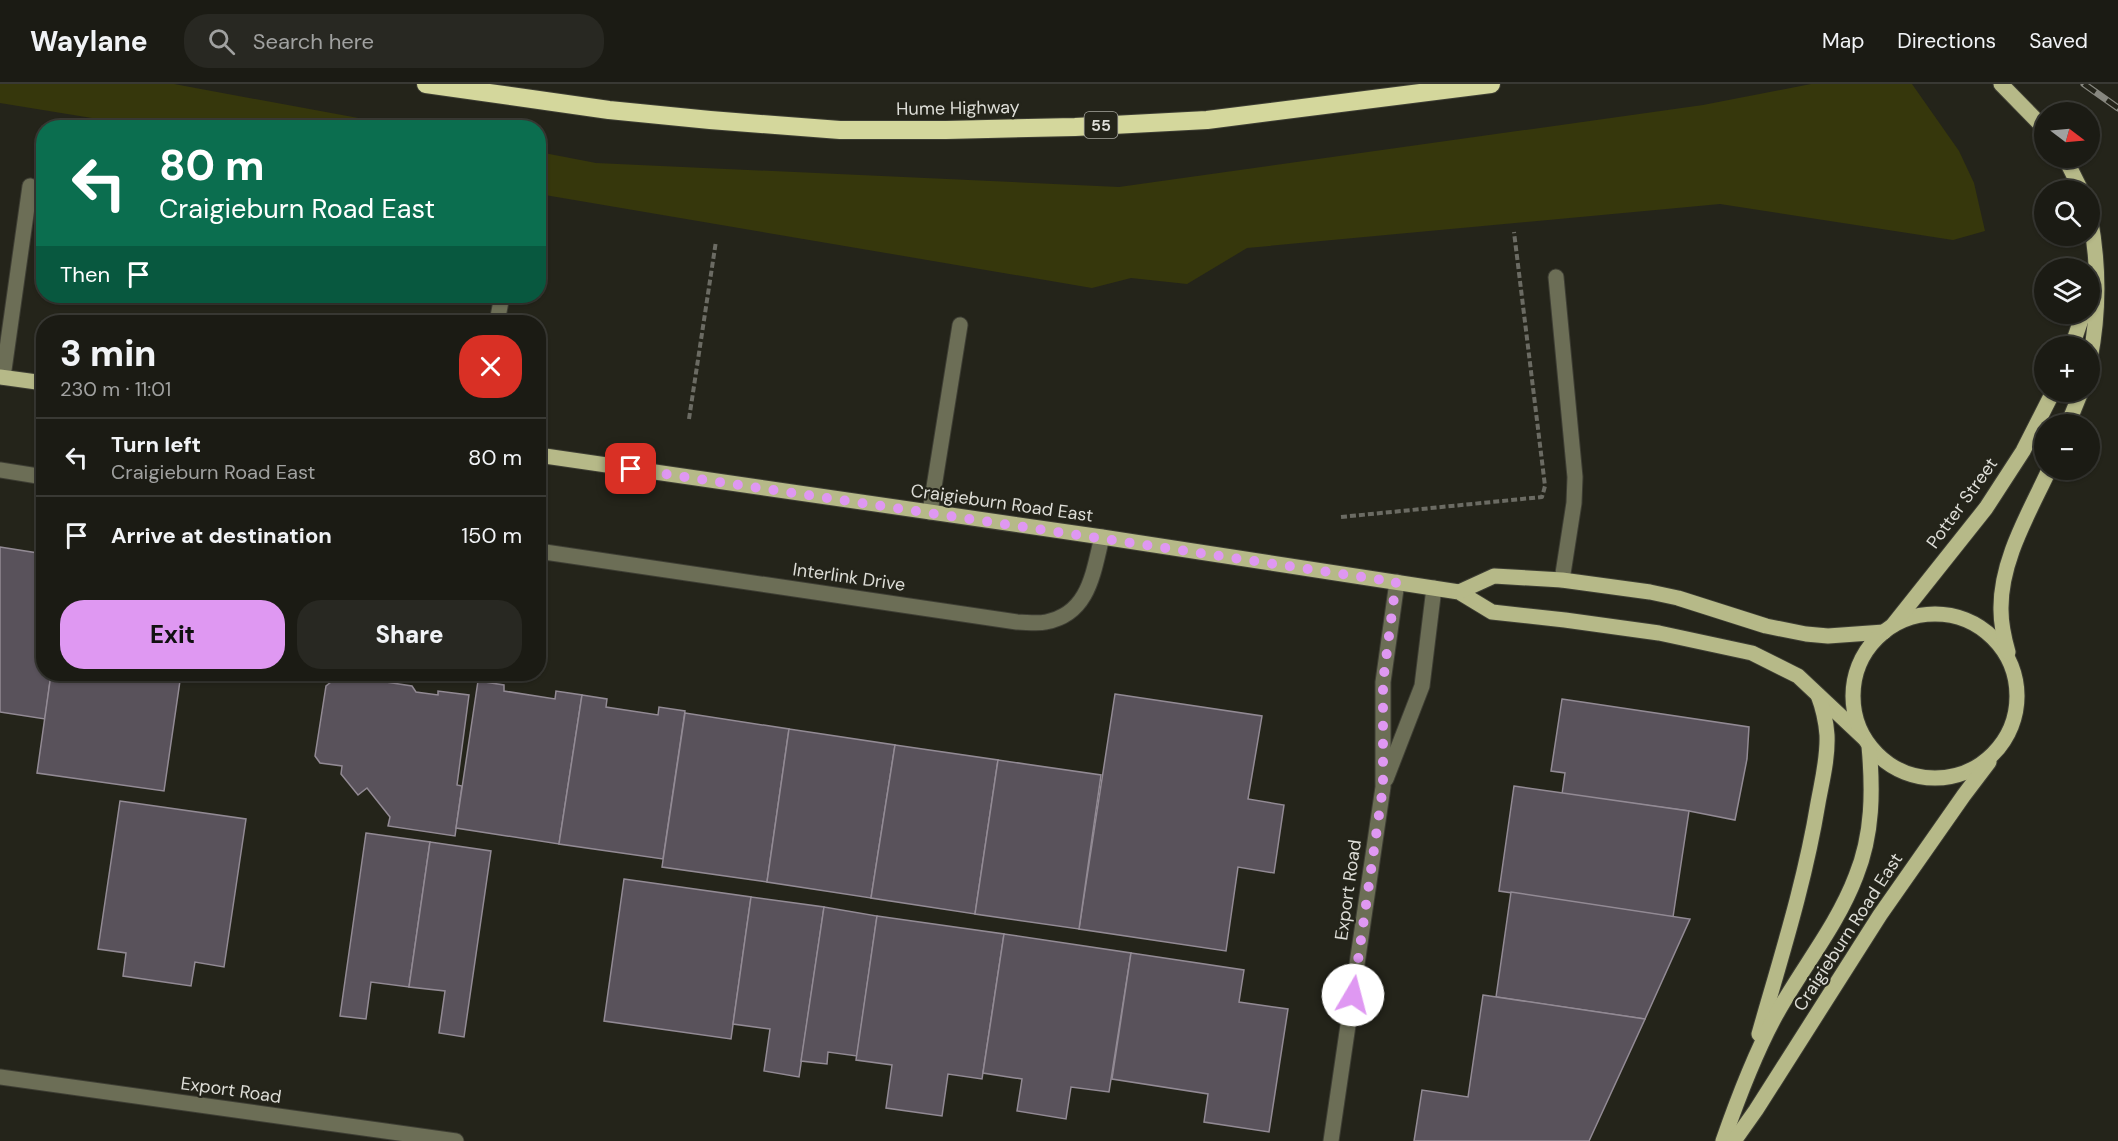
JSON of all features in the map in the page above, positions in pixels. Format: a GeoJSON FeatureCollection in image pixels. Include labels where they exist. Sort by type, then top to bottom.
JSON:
{"type":"FeatureCollection","features":[{"type":"Feature","properties":{"kind":"highway","name":"Hume Highway"},"geometry":{"type":"LineString","coordinates":[[426,84],[609,110],[710,120],[840,130],[946,130],[1075,127],[1206,120],[1491,84]]}},
{"type":"Feature","properties":{"kind":"main road"},"geometry":{"type":"LineString","coordinates":[[2001,84],[2034,118]]}},
{"type":"Feature","properties":{"kind":"main road"},"geometry":{"type":"LineString","coordinates":[[2094,246],[2096,258]]}},
{"type":"Feature","properties":{"kind":"main road"},"geometry":{"type":"LineString","coordinates":[[1,377],[36,382]]}},
{"type":"Feature","properties":{"kind":"main road","name":"Potter Street"},"geometry":{"type":"LineString","coordinates":[[1887,631],[1986,508],[2023,452],[2048,402]]}},
{"type":"Feature","properties":{"kind":"main road","name":"Craigieburn Road East"},"geometry":{"type":"LineString","coordinates":[[546,456],[1102,537],[1459,592],[1492,612],[1659,633],[1743,650],[1787,669],[1817,692],[1866,742],[1872,773],[1869,826],[1856,878],[1834,921],[1775,1016],[1746,1077],[1723,1141]]}},
{"type":"Feature","properties":{"kind":"main road"},"geometry":{"type":"LineString","coordinates":[[2013,670],[1996,640],[1980,627],[1957,617],[1944,615],[1921,616],[1903,621],[1887,631],[1868,649],[1862,659],[1854,684],[1853,709],[1858,728],[1866,742],[1886,762],[1900,770],[1927,778],[1956,776],[1977,766],[2000,748],[2012,725],[2017,704],[2013,670],[2003,633],[2001,610],[2003,587],[2020,531],[2044,480]]}},
{"type":"Feature","properties":{"kind":"main road"},"geometry":{"type":"LineString","coordinates":[[1459,592],[1494,576],[1562,580],[1678,598],[1766,626],[1794,632],[1828,636],[1887,631]]}},
{"type":"Feature","properties":{"kind":"main road"},"geometry":{"type":"LineString","coordinates":[[1746,1077],[1798,900],[1817,811],[1827,736],[1817,692]]}},
{"type":"Feature","properties":{"kind":"main road","name":"Craigieburn Road East"},"geometry":{"type":"LineString","coordinates":[[1734,1141],[1768,1092],[1880,915],[1964,795],[2000,748]]}},
{"type":"Feature","properties":{"kind":"street"},"geometry":{"type":"LineString","coordinates":[[1,377],[30,186]]}},
{"type":"Feature","properties":{"kind":"street"},"geometry":{"type":"LineString","coordinates":[[1556,277],[1575,477],[1574,503],[1562,580]]}},
{"type":"Feature","properties":{"kind":"street"},"geometry":{"type":"LineString","coordinates":[[930,512],[960,325]]}},
{"type":"Feature","properties":{"kind":"street"},"geometry":{"type":"LineString","coordinates":[[0,470],[36,476]]}},
{"type":"Feature","properties":{"kind":"street","name":"Interlink Drive"},"geometry":{"type":"LineString","coordinates":[[546,552],[1017,622],[1045,622],[1070,613],[1089,589],[1102,537]]}},
{"type":"Feature","properties":{"kind":"street","name":"Export Road"},"geometry":{"type":"LineString","coordinates":[[1331,1141],[1383,787],[1383,682],[1396,582]]}},
{"type":"Feature","properties":{"kind":"street","name":"Export Road"},"geometry":{"type":"LineString","coordinates":[[1383,787],[1422,686],[1434,588]]}},
{"type":"Feature","properties":{"kind":"street","name":"Export Road"},"geometry":{"type":"LineString","coordinates":[[0,1077],[456,1141]]}},
{"type":"Feature","properties":{"kind":"path"},"geometry":{"type":"LineString","coordinates":[[1341,517],[1542,498],[1545,486],[1514,232]]}},
{"type":"Feature","properties":{"kind":"path"},"geometry":{"type":"LineString","coordinates":[[689,419],[716,241]]}},
{"type":"Feature","properties":{"kind":"shaded area"},"geometry":{"type":"Polygon","coordinates":[[[0,84],[174,84],[369,120],[104,120],[0,103],[0,84]]]}},
{"type":"Feature","properties":{"kind":"shaded area"},"geometry":{"type":"Polygon","coordinates":[[[1811,84],[1912,84],[1959,151],[1974,183],[1985,231],[1953,240],[1720,204],[1247,248],[1187,284],[1131,278],[1092,288],[546,195],[546,153],[596,163],[1119,187],[1703,105],[1811,84]]]}},
{"type":"Feature","properties":{"kind":"building"},"geometry":{"type":"Polygon","coordinates":[[[0,547],[36,553],[36,681],[50,681],[45,719],[0,712],[0,547]]]}},
{"type":"Feature","properties":{"kind":"building"},"geometry":{"type":"Polygon","coordinates":[[[50,681],[180,681],[164,791],[37,773],[50,681]]]}},
{"type":"Feature","properties":{"kind":"building"},"geometry":{"type":"Polygon","coordinates":[[[332,681],[379,681],[412,686],[416,692],[438,695],[438,691],[469,695],[457,785],[462,786],[455,836],[388,826],[390,817],[367,788],[358,795],[341,774],[342,766],[320,763],[315,756],[326,686],[332,681]]]}},
{"type":"Feature","properties":{"kind":"building"},"geometry":{"type":"Polygon","coordinates":[[[478,681],[504,685],[504,691],[555,699],[556,691],[582,695],[559,844],[456,828],[478,681]]]}},
{"type":"Feature","properties":{"kind":"building"},"geometry":{"type":"Polygon","coordinates":[[[1115,694],[1262,716],[1248,799],[1284,805],[1274,873],[1238,867],[1226,951],[1079,929],[1115,694]]]}},
{"type":"Feature","properties":{"kind":"building"},"geometry":{"type":"Polygon","coordinates":[[[582,695],[607,699],[606,707],[658,715],[659,707],[685,711],[663,859],[559,844],[582,695]]]}},
{"type":"Feature","properties":{"kind":"building"},"geometry":{"type":"Polygon","coordinates":[[[1562,699],[1749,727],[1747,759],[1735,820],[1689,811],[1562,794],[1565,773],[1551,771],[1562,699]]]}},
{"type":"Feature","properties":{"kind":"building"},"geometry":{"type":"Polygon","coordinates":[[[685,713],[789,729],[767,882],[662,867],[685,713]]]}},
{"type":"Feature","properties":{"kind":"building"},"geometry":{"type":"Polygon","coordinates":[[[789,729],[895,745],[871,898],[767,882],[789,729]]]}},
{"type":"Feature","properties":{"kind":"building"},"geometry":{"type":"Polygon","coordinates":[[[895,745],[998,760],[975,914],[871,898],[895,745]]]}},
{"type":"Feature","properties":{"kind":"building"},"geometry":{"type":"Polygon","coordinates":[[[998,760],[1101,775],[1079,929],[975,914],[998,760]]]}},
{"type":"Feature","properties":{"kind":"building"},"geometry":{"type":"Polygon","coordinates":[[[1514,786],[1689,811],[1673,917],[1499,891],[1514,786]]]}},
{"type":"Feature","properties":{"kind":"building"},"geometry":{"type":"Polygon","coordinates":[[[120,801],[246,819],[224,967],[195,962],[191,986],[123,976],[126,953],[98,949],[120,801]]]}},
{"type":"Feature","properties":{"kind":"building"},"geometry":{"type":"Polygon","coordinates":[[[366,833],[430,842],[409,987],[371,982],[366,1019],[340,1016],[366,833]]]}},
{"type":"Feature","properties":{"kind":"building"},"geometry":{"type":"Polygon","coordinates":[[[430,842],[491,851],[464,1037],[439,1033],[445,991],[409,987],[430,842]]]}},
{"type":"Feature","properties":{"kind":"building"},"geometry":{"type":"Polygon","coordinates":[[[624,879],[751,897],[731,1039],[604,1021],[624,879]]]}},
{"type":"Feature","properties":{"kind":"building"},"geometry":{"type":"Polygon","coordinates":[[[1511,892],[1690,919],[1645,1019],[1496,997],[1511,892]]]}},
{"type":"Feature","properties":{"kind":"building"},"geometry":{"type":"Polygon","coordinates":[[[751,897],[824,907],[799,1077],[764,1071],[770,1029],[733,1024],[751,897]]]}},
{"type":"Feature","properties":{"kind":"building"},"geometry":{"type":"Polygon","coordinates":[[[824,907],[877,916],[857,1056],[828,1052],[827,1064],[801,1061],[824,907]]]}},
{"type":"Feature","properties":{"kind":"building"},"geometry":{"type":"Polygon","coordinates":[[[877,916],[1004,934],[982,1079],[948,1074],[942,1116],[886,1108],[892,1065],[856,1060],[877,916]]]}},
{"type":"Feature","properties":{"kind":"building"},"geometry":{"type":"Polygon","coordinates":[[[1004,934],[1131,953],[1109,1092],[1071,1087],[1066,1119],[1017,1111],[1022,1079],[983,1073],[1004,934]]]}},
{"type":"Feature","properties":{"kind":"building"},"geometry":{"type":"Polygon","coordinates":[[[1131,953],[1244,970],[1239,1002],[1288,1009],[1269,1132],[1204,1122],[1208,1094],[1112,1079],[1131,953]]]}},
{"type":"Feature","properties":{"kind":"building"},"geometry":{"type":"Polygon","coordinates":[[[1483,995],[1645,1019],[1589,1141],[1414,1141],[1422,1090],[1468,1097],[1483,995]]]}},
{"type":"Feature","properties":{"kind":"railway"},"geometry":{"type":"LineString","coordinates":[[2084,84],[2118,108]]}},
{"type":"Feature","properties":{"kind":"route"},"geometry":{"type":"LineString","coordinates":[[631,469],[1396,582],[1383,682],[1383,787],[1353,995]]}}]}
